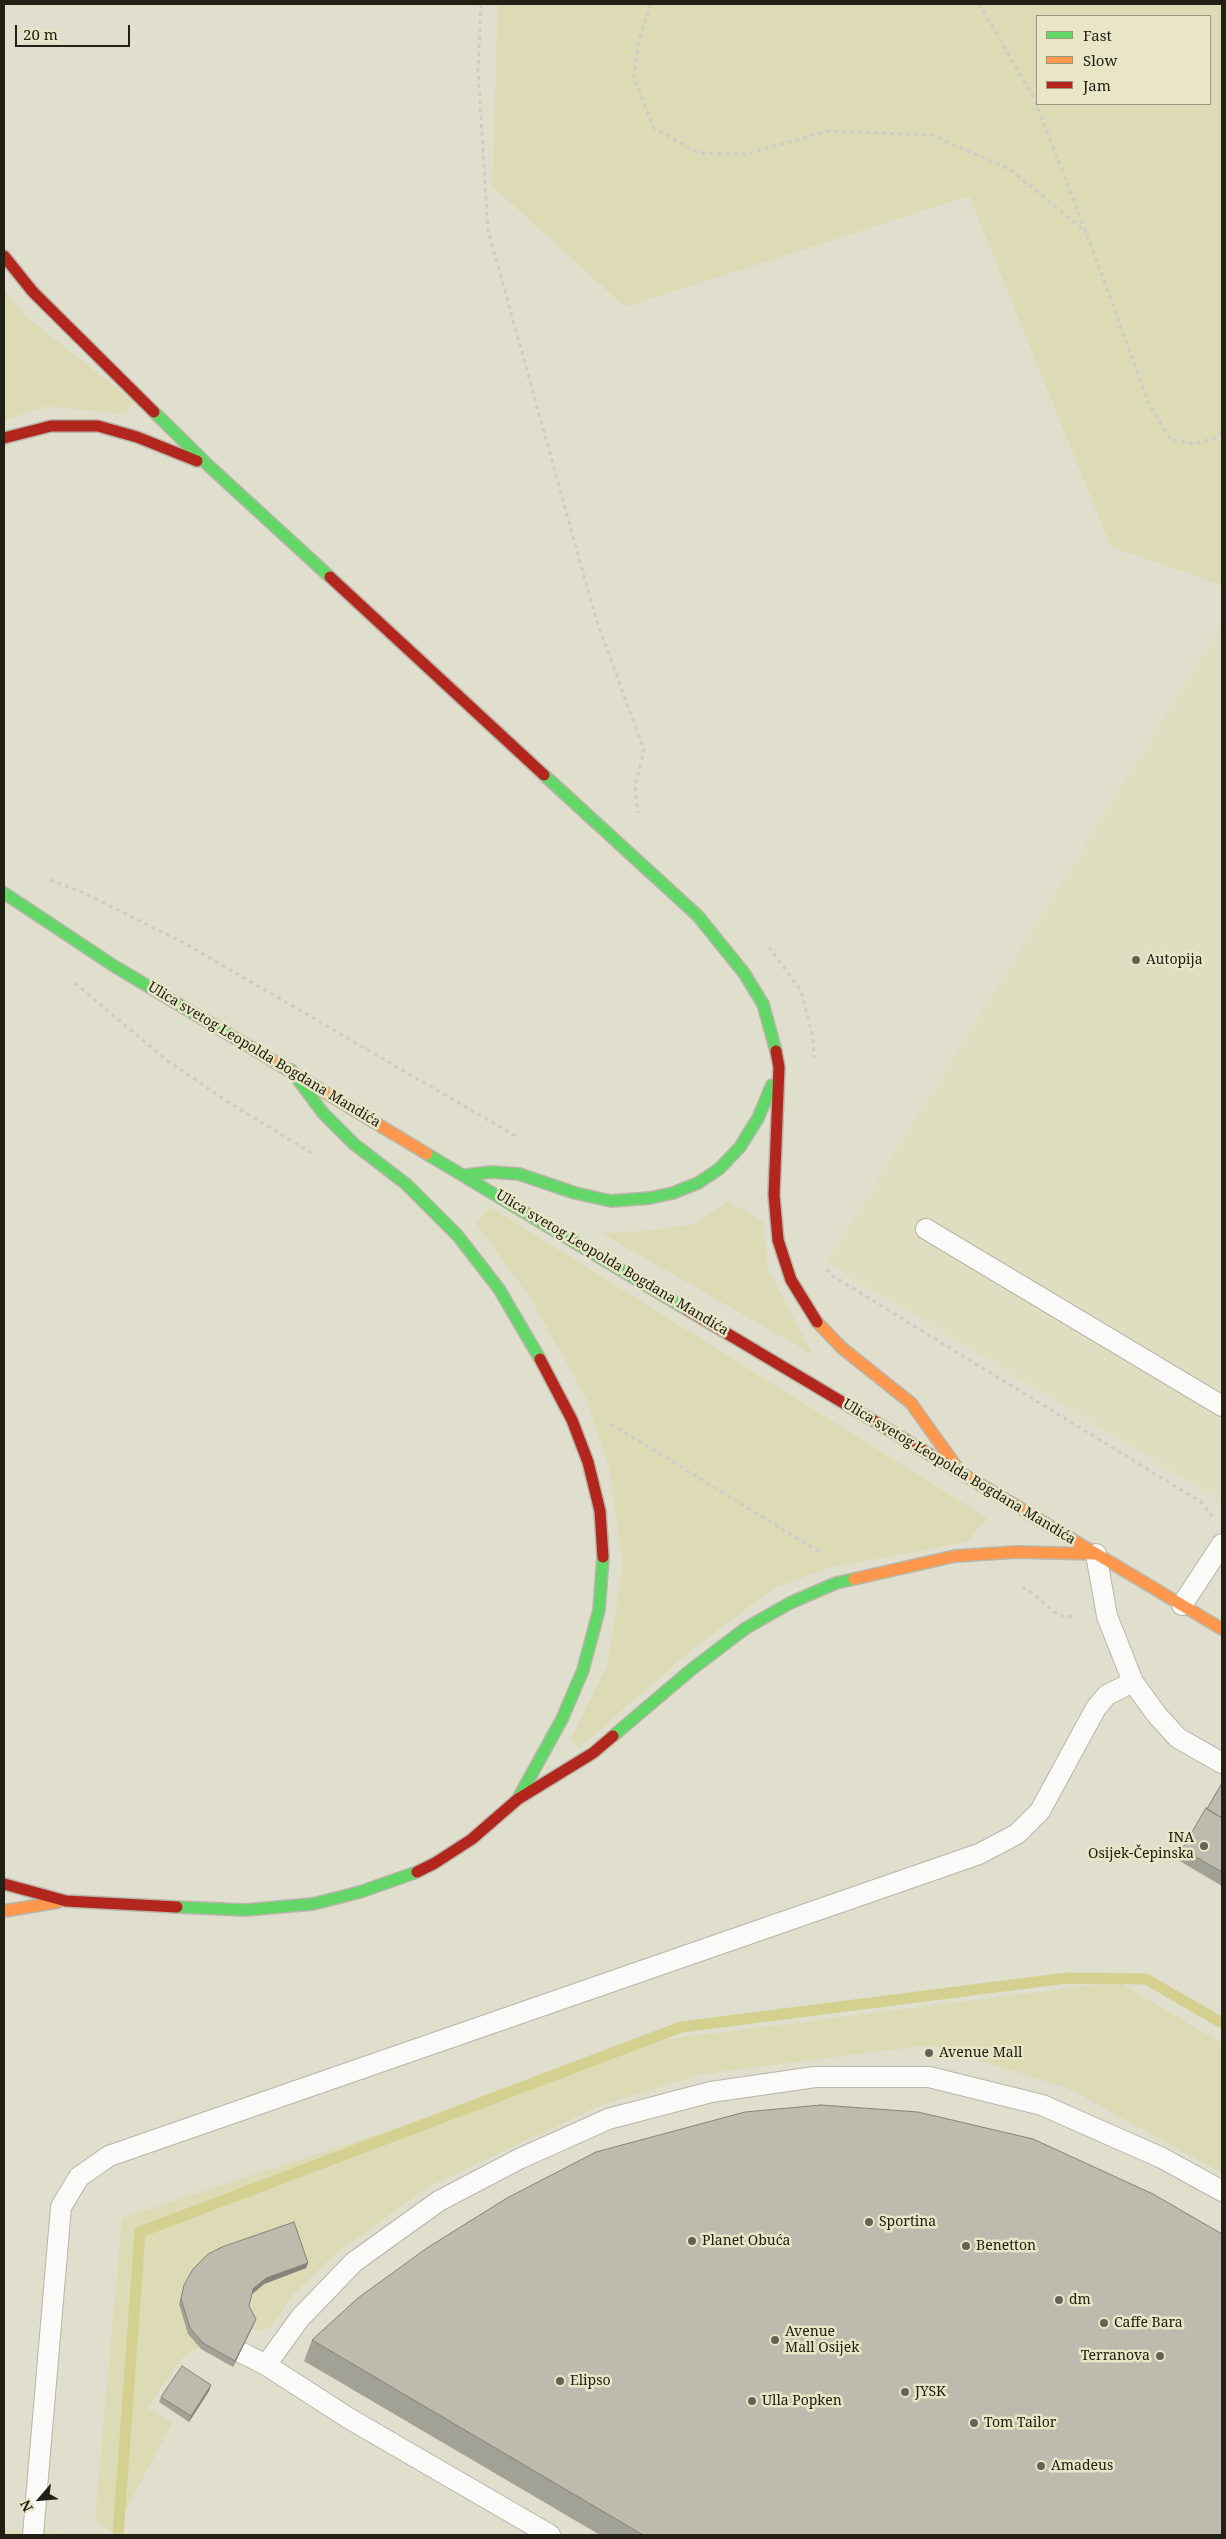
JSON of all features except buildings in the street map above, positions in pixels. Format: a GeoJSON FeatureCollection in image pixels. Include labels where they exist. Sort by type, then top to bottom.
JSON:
{"type":"FeatureCollection","features":[{"type":"Feature","properties":{"kind":"main road"},"geometry":{"type":"LineString","coordinates":[[4,256],[33,292],[209,466],[698,916],[744,973],[763,1004],[774,1038],[779,1067],[774,1195],[778,1240],[791,1280],[813,1318],[842,1348],[911,1402],[961,1473]]}},
{"type":"Feature","properties":{"kind":"main road"},"geometry":{"type":"LineString","coordinates":[[4,438],[51,426],[98,426],[137,437],[209,466]]}},
{"type":"Feature","properties":{"kind":"main road","name":"Ulica svetog Leopolda Bogdana Mandića"},"geometry":{"type":"LineString","coordinates":[[4,893],[114,966],[1222,1629]]}},
{"type":"Feature","properties":{"kind":"main road"},"geometry":{"type":"LineString","coordinates":[[466,1176],[491,1172],[519,1174],[576,1193],[611,1201],[650,1198],[673,1193],[698,1182],[718,1169],[740,1147],[758,1118],[779,1067]]}},
{"type":"Feature","properties":{"kind":"main road"},"geometry":{"type":"LineString","coordinates":[[290,1070],[329,1119],[354,1144],[406,1184],[458,1236],[499,1289],[546,1368],[572,1420],[588,1462],[600,1510],[603,1558],[599,1610],[583,1670],[562,1719],[518,1799]]}},
{"type":"Feature","properties":{"kind":"main road"},"geometry":{"type":"LineString","coordinates":[[4,1911],[66,1901],[245,1910],[313,1904],[401,1879],[435,1863],[472,1839],[518,1799],[593,1753],[692,1669],[746,1628],[799,1599],[836,1584],[954,1556],[1017,1552],[1096,1554]]}},
{"type":"Feature","properties":{"kind":"main road"},"geometry":{"type":"LineString","coordinates":[[4,1884],[66,1901]]}},
{"type":"Feature","properties":{"kind":"lane"},"geometry":{"type":"LineString","coordinates":[[926,1229],[1222,1406]]}},
{"type":"Feature","properties":{"kind":"lane"},"geometry":{"type":"LineString","coordinates":[[1182,1605],[1222,1544]]}},
{"type":"Feature","properties":{"kind":"lane"},"geometry":{"type":"LineString","coordinates":[[1096,1554],[1107,1616],[1133,1682],[1157,1715],[1178,1738],[1222,1763]]}},
{"type":"Feature","properties":{"kind":"lane"},"geometry":{"type":"LineString","coordinates":[[33,2535],[61,2207],[79,2177],[109,2156],[979,1854],[1017,1834],[1040,1810],[1096,1708],[1107,1695],[1133,1682]]}},
{"type":"Feature","properties":{"kind":"lane"},"geometry":{"type":"LineString","coordinates":[[266,2365],[300,2318],[354,2262],[439,2201],[521,2158],[608,2119],[710,2092],[815,2077],[929,2077],[1042,2105],[1162,2158],[1222,2191]]}},
{"type":"Feature","properties":{"kind":"lane"},"geometry":{"type":"LineString","coordinates":[[206,2325],[215,2339],[266,2365],[350,2419],[550,2535]]}},
{"type":"Feature","properties":{"kind":"path"},"geometry":{"type":"LineString","coordinates":[[481,4],[478,70],[488,230],[596,619],[644,750],[634,787],[638,813],[642,820]]}},
{"type":"Feature","properties":{"kind":"path"},"geometry":{"type":"LineString","coordinates":[[651,4],[639,40],[634,76],[653,127],[698,153],[746,154],[828,132],[932,135],[1010,170],[1086,232]]}},
{"type":"Feature","properties":{"kind":"path"},"geometry":{"type":"LineString","coordinates":[[979,4],[1036,103]]}},
{"type":"Feature","properties":{"kind":"path"},"geometry":{"type":"LineString","coordinates":[[1037,105],[1149,404],[1170,439],[1194,444],[1215,438],[1222,431]]}},
{"type":"Feature","properties":{"kind":"path"},"geometry":{"type":"LineString","coordinates":[[767,945],[801,991],[814,1037],[814,1062]]}},
{"type":"Feature","properties":{"kind":"shaded area"},"geometry":{"type":"Polygon","coordinates":[[[498,4],[1222,4],[1222,585],[1111,547],[969,196],[625,307],[492,186],[498,4]]]}},
{"type":"Feature","properties":{"kind":"shaded area"},"geometry":{"type":"Polygon","coordinates":[[[4,289],[27,317],[134,402],[125,414],[46,406],[4,421],[4,289]]]}},
{"type":"Feature","properties":{"kind":"shaded area","name":"Autopija"},"geometry":{"type":"Polygon","coordinates":[[[1222,622],[1222,1502],[826,1262],[1222,622]]]}},
{"type":"Feature","properties":{"kind":"shaded area"},"geometry":{"type":"Polygon","coordinates":[[[728,1201],[763,1221],[768,1269],[813,1355],[601,1233],[647,1231],[696,1224],[728,1201]]]}},
{"type":"Feature","properties":{"kind":"shaded area"},"geometry":{"type":"Polygon","coordinates":[[[490,1207],[987,1518],[967,1542],[828,1568],[773,1589],[694,1648],[579,1748],[571,1739],[607,1666],[623,1564],[609,1467],[586,1398],[531,1299],[476,1223],[490,1207]]]}},
{"type":"Feature","properties":{"kind":"shaded area"},"geometry":{"type":"Polygon","coordinates":[[[1118,1982],[1222,2043],[1222,2173],[1067,2088],[931,2045],[702,2074],[601,2105],[428,2187],[335,2254],[292,2296],[270,2328],[256,2331],[246,2328],[240,2320],[181,2359],[147,2408],[173,2422],[113,2534],[95,2519],[122,2218],[667,2039],[1118,1982]]]}},
{"type":"Feature","properties":{"kind":"shaded area"},"geometry":{"type":"Polygon","coordinates":[[[4,2528],[83,2534],[83,2535],[4,2535],[4,2528]]]}},
{"type":"Feature","properties":{"kind":"waterway"},"geometry":{"type":"LineString","coordinates":[[118,2535],[140,2232],[681,2027],[1067,1978],[1146,1979],[1222,2023]]}},
{"type":"Feature","properties":{"kind":"traffic: fast"},"geometry":{"type":"LineString","coordinates":[[154,412],[209,466],[330,577]]}},
{"type":"Feature","properties":{"kind":"traffic: fast"},"geometry":{"type":"LineString","coordinates":[[544,775],[698,916],[744,973],[763,1004],[776,1051]]}},
{"type":"Feature","properties":{"kind":"traffic: fast"},"geometry":{"type":"LineString","coordinates":[[4,893],[114,966],[245,1044]]}},
{"type":"Feature","properties":{"kind":"traffic: fast"},"geometry":{"type":"LineString","coordinates":[[291,1070],[323,1113],[354,1144],[406,1184],[458,1236],[499,1289],[540,1359]]}},
{"type":"Feature","properties":{"kind":"traffic: fast"},"geometry":{"type":"LineString","coordinates":[[466,1175],[491,1172],[519,1174],[575,1193],[611,1201],[650,1198],[673,1193],[698,1183],[719,1169],[740,1147],[758,1118],[772,1085]]}},
{"type":"Feature","properties":{"kind":"traffic: fast"},"geometry":{"type":"LineString","coordinates":[[427,1154],[686,1309]]}},
{"type":"Feature","properties":{"kind":"traffic: fast"},"geometry":{"type":"LineString","coordinates":[[519,1797],[562,1719],[583,1670],[599,1610],[603,1557]]}},
{"type":"Feature","properties":{"kind":"traffic: fast"},"geometry":{"type":"LineString","coordinates":[[613,1736],[692,1669],[746,1628],[790,1603],[836,1583],[854,1579]]}},
{"type":"Feature","properties":{"kind":"traffic: fast"},"geometry":{"type":"LineString","coordinates":[[177,1907],[245,1910],[313,1904],[360,1892],[417,1872]]}},
{"type":"Feature","properties":{"kind":"traffic: slow"},"geometry":{"type":"LineString","coordinates":[[245,1044],[427,1154]]}},
{"type":"Feature","properties":{"kind":"traffic: slow"},"geometry":{"type":"LineString","coordinates":[[817,1322],[842,1348],[911,1403],[961,1473]]}},
{"type":"Feature","properties":{"kind":"traffic: slow"},"geometry":{"type":"LineString","coordinates":[[956,1470],[1222,1629]]}},
{"type":"Feature","properties":{"kind":"traffic: slow"},"geometry":{"type":"LineString","coordinates":[[854,1579],[955,1556],[1017,1552],[1096,1554]]}},
{"type":"Feature","properties":{"kind":"traffic: slow"},"geometry":{"type":"LineString","coordinates":[[4,1911],[58,1902]]}},
{"type":"Feature","properties":{"kind":"traffic: jam"},"geometry":{"type":"LineString","coordinates":[[4,256],[33,292],[154,412]]}},
{"type":"Feature","properties":{"kind":"traffic: jam"},"geometry":{"type":"LineString","coordinates":[[4,438],[51,426],[98,426],[137,437],[197,461]]}},
{"type":"Feature","properties":{"kind":"traffic: jam"},"geometry":{"type":"LineString","coordinates":[[330,577],[544,775]]}},
{"type":"Feature","properties":{"kind":"traffic: jam"},"geometry":{"type":"LineString","coordinates":[[776,1051],[779,1067],[774,1195],[778,1240],[791,1280],[817,1322]]}},
{"type":"Feature","properties":{"kind":"traffic: jam"},"geometry":{"type":"LineString","coordinates":[[686,1309],[956,1470]]}},
{"type":"Feature","properties":{"kind":"traffic: jam"},"geometry":{"type":"LineString","coordinates":[[540,1359],[572,1420],[588,1462],[600,1511],[603,1557]]}},
{"type":"Feature","properties":{"kind":"traffic: jam"},"geometry":{"type":"LineString","coordinates":[[417,1872],[435,1863],[472,1839],[518,1799],[593,1753],[613,1736]]}},
{"type":"Feature","properties":{"kind":"traffic: jam"},"geometry":{"type":"LineString","coordinates":[[4,1884],[66,1901],[177,1907]]}},
{"type":"Feature","properties":{"kind":"place","name":"Autopija"},"geometry":{"type":"Point","coordinates":[1136,960]}},
{"type":"Feature","properties":{"kind":"place","name":"INA Osijek-Čepinska"},"geometry":{"type":"Point","coordinates":[1204,1846]}},
{"type":"Feature","properties":{"kind":"place","name":"Avenue Mall"},"geometry":{"type":"Point","coordinates":[929,2053]}},
{"type":"Feature","properties":{"kind":"place","name":"Sportina"},"geometry":{"type":"Point","coordinates":[869,2222]}},
{"type":"Feature","properties":{"kind":"place","name":"Planet Obuća"},"geometry":{"type":"Point","coordinates":[692,2241]}},
{"type":"Feature","properties":{"kind":"place","name":"Benetton"},"geometry":{"type":"Point","coordinates":[966,2246]}},
{"type":"Feature","properties":{"kind":"place","name":"dm"},"geometry":{"type":"Point","coordinates":[1059,2300]}},
{"type":"Feature","properties":{"kind":"place","name":"Caffe Bara"},"geometry":{"type":"Point","coordinates":[1104,2323]}},
{"type":"Feature","properties":{"kind":"place","name":"Avenue Mall Osijek"},"geometry":{"type":"Point","coordinates":[775,2340]}},
{"type":"Feature","properties":{"kind":"place","name":"Terranova"},"geometry":{"type":"Point","coordinates":[1160,2356]}},
{"type":"Feature","properties":{"kind":"place","name":"Elipso"},"geometry":{"type":"Point","coordinates":[560,2381]}},
{"type":"Feature","properties":{"kind":"place","name":"JYSK"},"geometry":{"type":"Point","coordinates":[905,2392]}},
{"type":"Feature","properties":{"kind":"place","name":"Ulla Popken"},"geometry":{"type":"Point","coordinates":[752,2401]}},
{"type":"Feature","properties":{"kind":"place","name":"Tom Tailor"},"geometry":{"type":"Point","coordinates":[974,2423]}},
{"type":"Feature","properties":{"kind":"place","name":"Amadeus"},"geometry":{"type":"Point","coordinates":[1041,2466]}}]}
